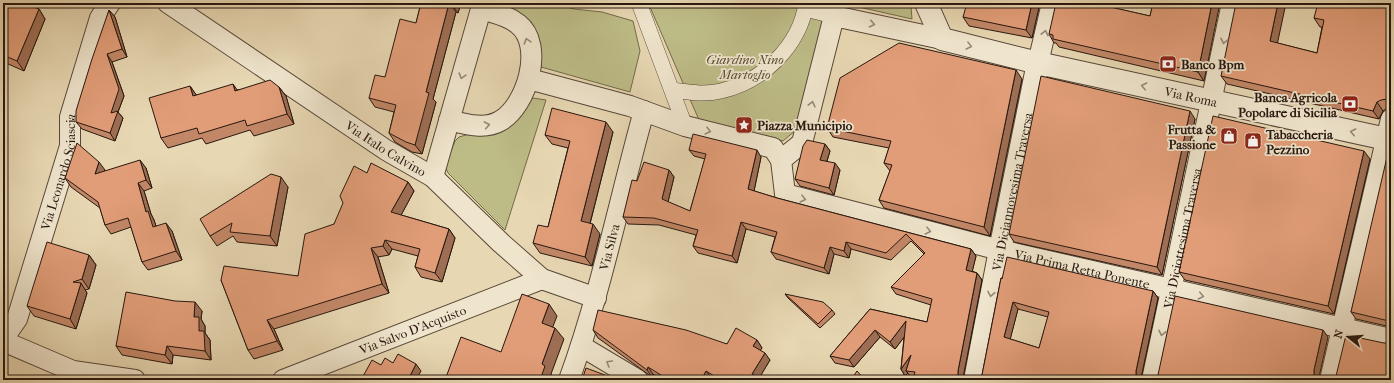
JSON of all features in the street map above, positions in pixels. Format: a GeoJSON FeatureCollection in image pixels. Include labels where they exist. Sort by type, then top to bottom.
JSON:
{"type":"FeatureCollection","features":[{"type":"Feature","properties":{"kind":"street","name":"Via Leonardo Sciascia"},"geometry":{"type":"LineString","coordinates":[[3,340],[17,319],[70,146],[70,117],[100,18],[110,3]]}},
{"type":"Feature","properties":{"kind":"street","name":"Via Italo Calvino"},"geometry":{"type":"LineString","coordinates":[[168,3],[386,150],[433,177],[501,243],[542,279],[596,298]]}},
{"type":"Feature","properties":{"kind":"street"},"geometry":{"type":"LineString","coordinates":[[639,3],[685,126]]}},
{"type":"Feature","properties":{"kind":"street"},"geometry":{"type":"LineString","coordinates":[[926,3],[942,39]]}},
{"type":"Feature","properties":{"kind":"street","name":"Via Diciannovesima Traversa"},"geometry":{"type":"LineString","coordinates":[[975,380],[1038,63],[1052,3]]}},
{"type":"Feature","properties":{"kind":"street","name":"Via Diciottesima Traversa"},"geometry":{"type":"LineString","coordinates":[[1152,380],[1232,3]]}},
{"type":"Feature","properties":{"kind":"street"},"geometry":{"type":"LineString","coordinates":[[672,90],[696,93],[720,91],[744,83],[765,70],[783,53],[796,32],[805,6],[834,16],[942,39]]}},
{"type":"Feature","properties":{"kind":"street"},"geometry":{"type":"LineString","coordinates":[[433,177],[449,120],[481,9],[506,17],[519,24],[527,37],[532,57],[528,79],[522,96],[510,113],[499,122],[482,126],[468,125],[449,120]]}},
{"type":"Feature","properties":{"kind":"street"},"geometry":{"type":"LineString","coordinates":[[528,79],[630,106],[685,126],[773,148],[781,160],[802,143],[834,16]]}},
{"type":"Feature","properties":{"kind":"street","name":"Via Roma"},"geometry":{"type":"LineString","coordinates":[[942,39],[1038,63],[1212,101],[1389,133]]}},
{"type":"Feature","properties":{"kind":"street","name":"Via Silva"},"geometry":{"type":"LineString","coordinates":[[569,380],[596,298],[644,111]]}},
{"type":"Feature","properties":{"kind":"street"},"geometry":{"type":"LineString","coordinates":[[1330,380],[1389,133]]}},
{"type":"Feature","properties":{"kind":"street","name":"Via Prima Retta Ponente"},"geometry":{"type":"LineString","coordinates":[[781,160],[784,194],[1000,250],[1391,339]]}},
{"type":"Feature","properties":{"kind":"street","name":"Via Salvo D'Acquisto"},"geometry":{"type":"LineString","coordinates":[[283,380],[542,279]]}},
{"type":"Feature","properties":{"kind":"street"},"geometry":{"type":"LineString","coordinates":[[3,340],[73,371],[135,380]]}},
{"type":"Feature","properties":{"kind":"street"},"geometry":{"type":"LineString","coordinates":[[581,346],[638,380]]}},
{"type":"Feature","properties":{"kind":"green space"},"geometry":{"type":"Polygon","coordinates":[[[501,3],[552,3],[574,9],[602,12],[633,21],[640,51],[630,92],[541,67],[540,54],[500,7],[501,3]]]}},
{"type":"Feature","properties":{"kind":"green space","name":"Giardino Nino Martoglio"},"geometry":{"type":"Polygon","coordinates":[[[651,3],[828,3],[796,130],[783,141],[699,120],[650,7],[651,3]]]}},
{"type":"Feature","properties":{"kind":"green space"},"geometry":{"type":"Polygon","coordinates":[[[841,3],[909,3],[911,7],[912,19],[841,3]]]}},
{"type":"Feature","properties":{"kind":"green space"},"geometry":{"type":"Polygon","coordinates":[[[533,98],[546,100],[505,230],[448,173],[445,166],[455,141],[459,137],[473,133],[524,105],[533,98]]]}},
{"type":"Feature","properties":{"kind":"building"},"geometry":{"type":"Polygon","coordinates":[[[3,3],[23,3],[39,9],[17,61],[3,55],[3,3]]]}},
{"type":"Feature","properties":{"kind":"building"},"geometry":{"type":"Polygon","coordinates":[[[421,3],[449,3],[426,92],[429,93],[415,145],[389,133],[396,105],[369,98],[375,75],[385,77],[400,19],[416,23],[421,3]]]}},
{"type":"Feature","properties":{"kind":"building"},"geometry":{"type":"Polygon","coordinates":[[[967,3],[1032,3],[1026,30],[963,17],[967,3]]]}},
{"type":"Feature","properties":{"kind":"building"},"geometry":{"type":"Polygon","coordinates":[[[1056,3],[1107,3],[1106,6],[1150,16],[1153,3],[1212,3],[1198,72],[1053,39],[1053,35],[1049,34],[1056,3]]]}},
{"type":"Feature","properties":{"kind":"building"},"geometry":{"type":"Polygon","coordinates":[[[1236,3],[1278,3],[1270,41],[1317,53],[1324,20],[1314,18],[1318,3],[1391,3],[1391,101],[1387,99],[1377,102],[1373,111],[1221,76],[1236,3]]]}},
{"type":"Feature","properties":{"kind":"building"},"geometry":{"type":"Polygon","coordinates":[[[109,10],[122,49],[107,54],[119,89],[111,113],[118,111],[110,133],[76,122],[76,111],[109,10]]]}},
{"type":"Feature","properties":{"kind":"building"},"geometry":{"type":"Polygon","coordinates":[[[899,43],[1016,70],[984,227],[879,200],[892,165],[884,163],[891,141],[827,128],[840,78],[899,43]]]}},
{"type":"Feature","properties":{"kind":"building"},"geometry":{"type":"Polygon","coordinates":[[[1041,76],[1190,111],[1157,267],[1009,234],[1041,76]]]}},
{"type":"Feature","properties":{"kind":"building"},"geometry":{"type":"Polygon","coordinates":[[[270,80],[279,87],[287,114],[247,126],[245,120],[199,134],[197,128],[161,138],[149,98],[190,86],[193,96],[233,84],[235,91],[270,80]]]}},
{"type":"Feature","properties":{"kind":"building"},"geometry":{"type":"Polygon","coordinates":[[[552,108],[606,122],[581,221],[593,224],[585,257],[533,243],[538,225],[548,227],[570,141],[545,135],[552,108]]]}},
{"type":"Feature","properties":{"kind":"building"},"geometry":{"type":"Polygon","coordinates":[[[1213,116],[1364,151],[1328,306],[1179,272],[1213,116]]]}},
{"type":"Feature","properties":{"kind":"building"},"geometry":{"type":"Polygon","coordinates":[[[693,134],[757,150],[748,189],[971,249],[966,270],[977,273],[958,371],[958,377],[960,380],[913,380],[915,372],[906,371],[911,355],[901,369],[906,321],[890,342],[875,330],[849,360],[830,356],[870,309],[927,322],[932,299],[891,287],[925,253],[906,234],[886,253],[846,242],[844,251],[830,247],[824,268],[771,252],[777,232],[741,222],[732,256],[693,246],[698,230],[654,218],[623,217],[632,180],[637,181],[644,162],[669,170],[662,199],[690,211],[706,154],[689,150],[693,134]]]}},
{"type":"Feature","properties":{"kind":"building"},"geometry":{"type":"Polygon","coordinates":[[[807,140],[825,144],[820,160],[835,163],[829,188],[795,179],[803,146],[807,140]]]}},
{"type":"Feature","properties":{"kind":"building"},"geometry":{"type":"Polygon","coordinates":[[[77,143],[99,162],[95,174],[140,160],[146,180],[138,183],[146,212],[148,211],[153,227],[166,223],[176,251],[142,262],[128,218],[105,225],[98,202],[65,178],[77,143]]]}},
{"type":"Feature","properties":{"kind":"building"},"geometry":{"type":"Polygon","coordinates":[[[1387,157],[1391,157],[1391,322],[1351,312],[1387,157]]]}},
{"type":"Feature","properties":{"kind":"building"},"geometry":{"type":"Polygon","coordinates":[[[371,163],[408,182],[391,212],[449,229],[435,273],[415,267],[420,249],[385,240],[383,246],[371,248],[382,284],[267,320],[277,341],[248,350],[221,280],[224,266],[298,276],[305,234],[334,224],[343,203],[340,196],[354,166],[367,173],[371,163]]]}},
{"type":"Feature","properties":{"kind":"building"},"geometry":{"type":"Polygon","coordinates":[[[271,174],[281,177],[270,236],[230,232],[232,223],[210,236],[200,219],[271,174]]]}},
{"type":"Feature","properties":{"kind":"building"},"geometry":{"type":"Polygon","coordinates":[[[47,242],[89,255],[82,279],[73,282],[81,283],[70,319],[27,306],[47,242]]]}},
{"type":"Feature","properties":{"kind":"building"},"geometry":{"type":"Polygon","coordinates":[[[1007,257],[1153,291],[1136,371],[1136,377],[1138,380],[980,380],[1001,278],[1002,279],[1007,257]],[[1013,302],[1004,337],[1039,348],[1049,312],[1013,302]]]}},
{"type":"Feature","properties":{"kind":"building"},"geometry":{"type":"Polygon","coordinates":[[[126,292],[175,301],[195,302],[194,317],[199,317],[199,331],[204,331],[205,351],[167,346],[165,355],[116,346],[126,292]]]}},
{"type":"Feature","properties":{"kind":"building"},"geometry":{"type":"Polygon","coordinates":[[[522,294],[549,304],[542,323],[555,328],[542,364],[545,366],[540,380],[445,380],[461,337],[501,352],[522,294]]]}},
{"type":"Feature","properties":{"kind":"building"},"geometry":{"type":"Polygon","coordinates":[[[785,294],[823,302],[832,310],[818,324],[785,294]]]}},
{"type":"Feature","properties":{"kind":"building"},"geometry":{"type":"Polygon","coordinates":[[[1175,296],[1323,330],[1314,370],[1314,376],[1317,380],[1156,380],[1175,296]]]}},
{"type":"Feature","properties":{"kind":"building"},"geometry":{"type":"Polygon","coordinates":[[[598,310],[686,330],[727,344],[736,328],[757,340],[753,346],[765,353],[752,374],[761,380],[721,380],[706,371],[701,380],[669,380],[648,367],[647,370],[593,330],[598,310]]]}},
{"type":"Feature","properties":{"kind":"building"},"geometry":{"type":"Polygon","coordinates":[[[1346,335],[1384,343],[1391,342],[1391,380],[1334,380],[1346,335]]]}},
{"type":"Feature","properties":{"kind":"building"},"geometry":{"type":"Polygon","coordinates":[[[398,354],[416,364],[408,380],[361,380],[372,360],[381,365],[385,358],[393,363],[398,354]]]}},
{"type":"Feature","properties":{"kind":"building"},"geometry":{"type":"Polygon","coordinates":[[[586,368],[605,375],[603,380],[582,380],[586,368]]]}},
{"type":"Feature","properties":{"kind":"building"},"geometry":{"type":"Polygon","coordinates":[[[857,371],[865,380],[851,380],[857,371]]]}},
{"type":"Feature","properties":{"kind":"place","name":"Banco Bpm"},"geometry":{"type":"Point","coordinates":[1168,64]}},
{"type":"Feature","properties":{"kind":"place","name":"Banca Agricola Popolare di Sicilia"},"geometry":{"type":"Point","coordinates":[1350,104]}},
{"type":"Feature","properties":{"kind":"place","name":"Piazza Municipio"},"geometry":{"type":"Point","coordinates":[744,125]}},
{"type":"Feature","properties":{"kind":"place","name":"Frutta & Passione"},"geometry":{"type":"Point","coordinates":[1229,136]}},
{"type":"Feature","properties":{"kind":"place","name":"Tabaccheria Pezzino"},"geometry":{"type":"Point","coordinates":[1253,141]}}]}
